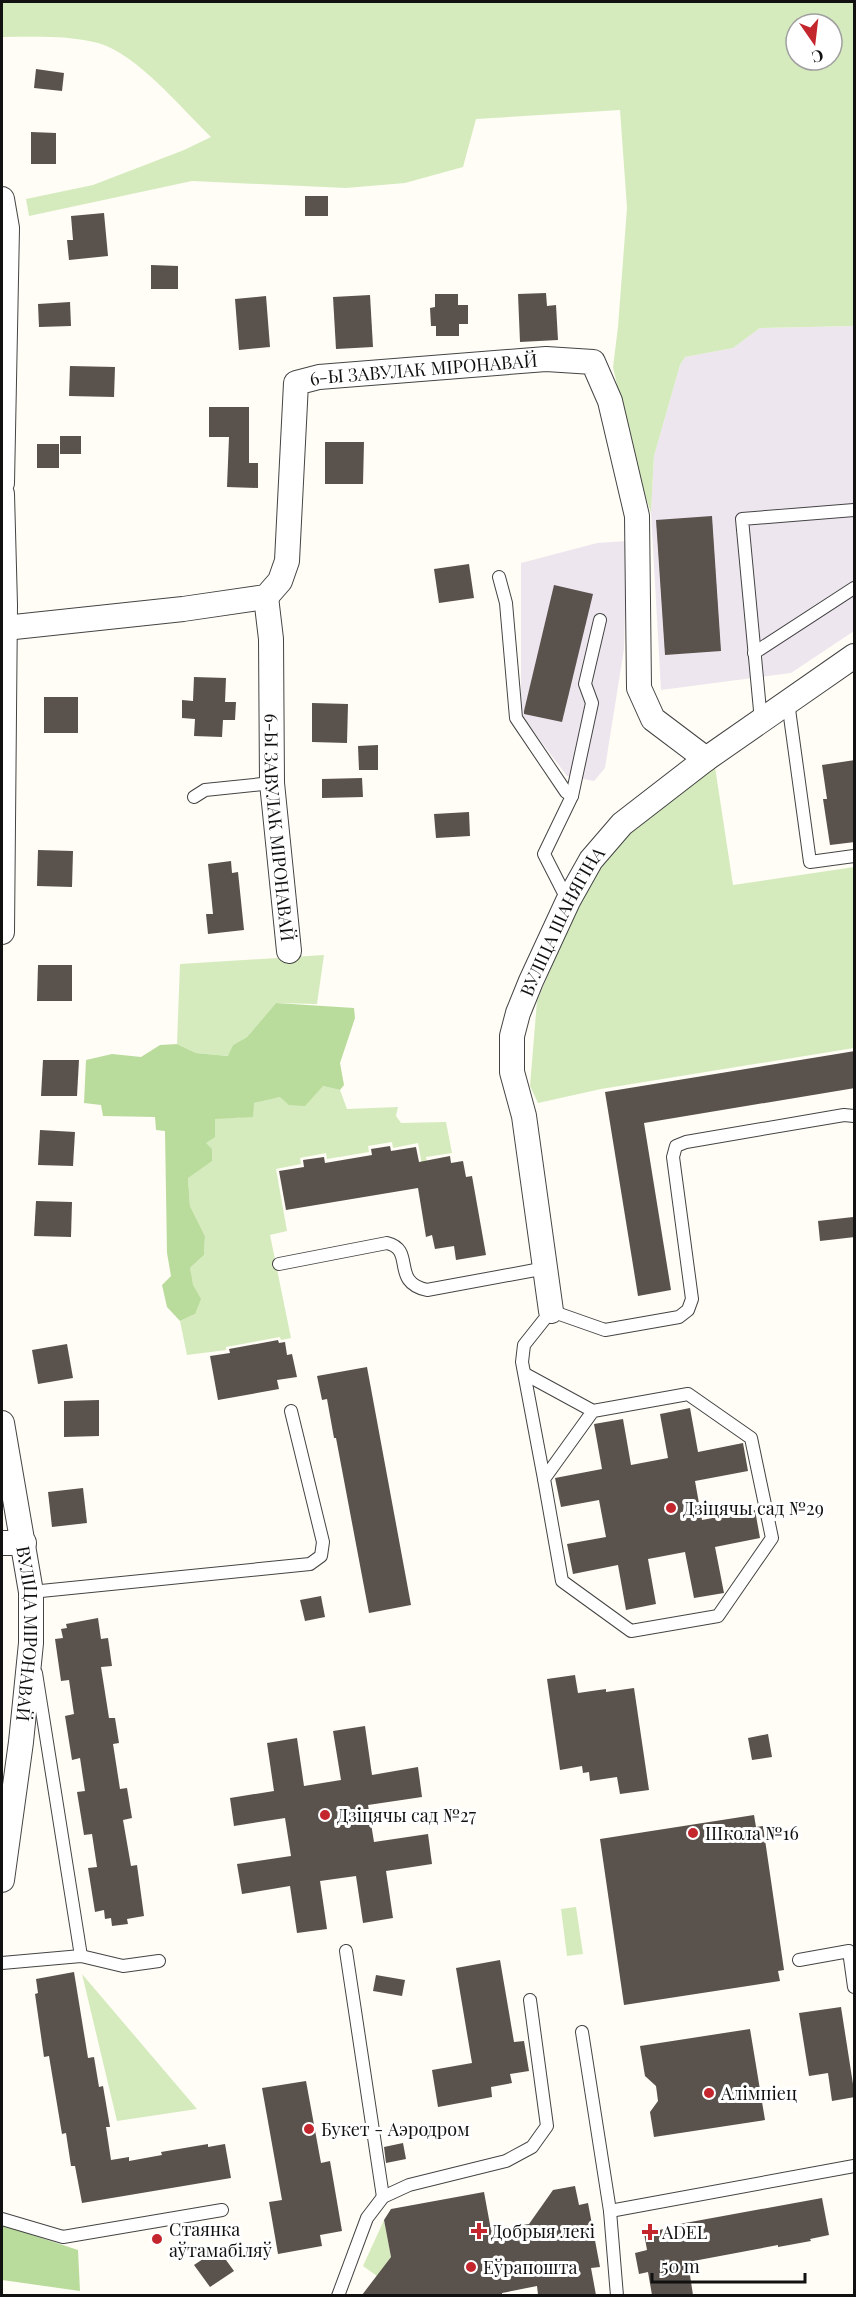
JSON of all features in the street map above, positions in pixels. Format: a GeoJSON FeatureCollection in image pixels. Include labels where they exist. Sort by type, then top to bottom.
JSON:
{"type":"FeatureCollection","features":[{"type":"Feature","properties":{"kind":"street"},"geometry":{"type":"LineString","coordinates":[[2,199],[7,228],[2,483]]}},
{"type":"Feature","properties":{"kind":"street","name":"6-Ы ЗАВУЛАК МІРОНАВАЙ"},"geometry":{"type":"LineString","coordinates":[[289,951],[272,783],[271,639],[267,597],[280,581],[287,561],[296,383],[319,376],[546,359],[593,362],[610,401],[638,516],[639,688],[653,719],[706,759]]}},
{"type":"Feature","properties":{"kind":"street"},"geometry":{"type":"LineString","coordinates":[[2,494],[5,628],[2,932]]}},
{"type":"Feature","properties":{"kind":"street"},"geometry":{"type":"LineString","coordinates":[[5,628],[183,609],[267,597]]}},
{"type":"Feature","properties":{"kind":"street","name":"ВУЛІЦА ШАНЯГІНА"},"geometry":{"type":"LineString","coordinates":[[551,1311],[524,1116],[512,1072],[512,1036],[518,1013],[531,981],[568,901],[591,860],[622,824],[706,759],[855,656]]}},
{"type":"Feature","properties":{"kind":"street","name":"ВУЛІЦА МІРОНАВАЙ"},"geometry":{"type":"LineString","coordinates":[[2,1423],[13,1543],[31,1592],[31,1643],[21,1742],[2,1880]]}},
{"type":"Feature","properties":{"kind":"lane"},"geometry":{"type":"LineString","coordinates":[[761,721],[742,519],[855,510]]}},
{"type":"Feature","properties":{"kind":"lane"},"geometry":{"type":"LineString","coordinates":[[499,577],[506,603],[516,718],[566,792],[572,796]]}},
{"type":"Feature","properties":{"kind":"lane"},"geometry":{"type":"LineString","coordinates":[[754,653],[855,588]]}},
{"type":"Feature","properties":{"kind":"lane"},"geometry":{"type":"LineString","coordinates":[[568,901],[544,854],[572,796],[592,703],[585,684],[600,620]]}},
{"type":"Feature","properties":{"kind":"lane"},"geometry":{"type":"LineString","coordinates":[[788,702],[810,862],[855,856]]}},
{"type":"Feature","properties":{"kind":"lane"},"geometry":{"type":"LineString","coordinates":[[194,797],[205,790],[272,783]]}},
{"type":"Feature","properties":{"kind":"lane"},"geometry":{"type":"LineString","coordinates":[[525,1374],[593,1411],[688,1394],[751,1438],[772,1538],[718,1616],[631,1631],[562,1581],[522,1362],[524,1345],[551,1311],[605,1330],[679,1317],[688,1310],[692,1299],[673,1157],[676,1146],[686,1142],[844,1115],[855,1116]]}},
{"type":"Feature","properties":{"kind":"lane"},"geometry":{"type":"LineString","coordinates":[[279,1264],[387,1243],[396,1245],[401,1251],[406,1276],[411,1284],[427,1290],[546,1268]]}},
{"type":"Feature","properties":{"kind":"lane"},"geometry":{"type":"LineString","coordinates":[[31,1592],[310,1564],[321,1556],[323,1542],[291,1411]]}},
{"type":"Feature","properties":{"kind":"lane"},"geometry":{"type":"LineString","coordinates":[[544,1479],[593,1411]]}},
{"type":"Feature","properties":{"kind":"lane"},"geometry":{"type":"LineString","coordinates":[[31,1643],[81,1956]]}},
{"type":"Feature","properties":{"kind":"lane"},"geometry":{"type":"LineString","coordinates":[[346,1950],[383,2197]]}},
{"type":"Feature","properties":{"kind":"lane"},"geometry":{"type":"LineString","coordinates":[[799,1960],[849,1951],[855,1987]]}},
{"type":"Feature","properties":{"kind":"lane"},"geometry":{"type":"LineString","coordinates":[[2,1963],[81,1956],[123,1966],[159,1961]]}},
{"type":"Feature","properties":{"kind":"lane"},"geometry":{"type":"LineString","coordinates":[[339,2295],[367,2218],[383,2197],[409,2185],[506,2161],[532,2147],[547,2126],[530,2000]]}},
{"type":"Feature","properties":{"kind":"lane"},"geometry":{"type":"LineString","coordinates":[[582,2032],[610,2211],[616,2295]]}},
{"type":"Feature","properties":{"kind":"lane"},"geometry":{"type":"LineString","coordinates":[[610,2211],[855,2166]]}},
{"type":"Feature","properties":{"kind":"lane"},"geometry":{"type":"LineString","coordinates":[[2,2218],[63,2236],[222,2210]]}},
{"type":"Feature","properties":{"kind":"shaded area"},"geometry":{"type":"Polygon","coordinates":[[[854,326],[854,631],[791,673],[661,690],[651,513],[654,456],[680,365],[685,357],[733,348],[760,328],[854,326]]]}},
{"type":"Feature","properties":{"kind":"shaded area"},"geometry":{"type":"Polygon","coordinates":[[[627,541],[624,649],[605,768],[594,781],[567,776],[521,715],[521,563],[597,543],[627,541]]]}},
{"type":"Feature","properties":{"kind":"green space"},"geometry":{"type":"Polygon","coordinates":[[[2,2],[854,2],[854,326],[760,328],[733,348],[685,357],[680,365],[654,456],[651,513],[634,461],[613,367],[627,208],[620,110],[476,119],[463,167],[405,183],[346,188],[192,181],[29,216],[26,199],[93,185],[184,150],[211,137],[158,83],[128,58],[98,43],[50,37],[2,37],[2,2]]]}},
{"type":"Feature","properties":{"kind":"green space"},"geometry":{"type":"Polygon","coordinates":[[[715,767],[733,885],[854,867],[854,1048],[601,1089],[538,1103],[530,1086],[537,1001],[576,909],[598,868],[630,831],[664,803],[715,767]]]}},
{"type":"Feature","properties":{"kind":"green space"},"geometry":{"type":"Polygon","coordinates":[[[324,955],[317,1004],[276,1003],[247,1037],[233,1045],[229,1056],[196,1053],[177,1044],[180,964],[324,955]]]}},
{"type":"Feature","properties":{"kind":"green space"},"geometry":{"type":"Polygon","coordinates":[[[276,1003],[354,1008],[355,1018],[340,1063],[344,1085],[340,1090],[323,1086],[305,1106],[289,1105],[280,1097],[254,1103],[253,1117],[215,1119],[215,1137],[206,1143],[212,1149],[212,1161],[188,1178],[190,1206],[205,1236],[204,1255],[190,1268],[193,1285],[201,1299],[195,1314],[180,1321],[167,1307],[162,1285],[171,1276],[167,1253],[165,1131],[156,1130],[155,1117],[103,1116],[101,1105],[84,1103],[86,1060],[112,1054],[141,1057],[160,1045],[177,1044],[196,1053],[228,1056],[233,1045],[247,1037],[276,1003]]]}},
{"type":"Feature","properties":{"kind":"green space"},"geometry":{"type":"Polygon","coordinates":[[[323,1086],[340,1090],[347,1109],[398,1107],[396,1116],[401,1123],[446,1122],[452,1153],[426,1157],[427,1164],[422,1165],[418,1143],[393,1148],[392,1142],[368,1146],[369,1152],[327,1159],[326,1153],[300,1158],[301,1164],[276,1169],[287,1231],[270,1235],[291,1338],[281,1340],[280,1337],[226,1347],[226,1350],[187,1355],[180,1321],[195,1314],[190,1268],[204,1255],[205,1236],[190,1206],[188,1178],[206,1143],[215,1118],[240,1118],[254,1103],[323,1086]]]}},
{"type":"Feature","properties":{"kind":"green space"},"geometry":{"type":"Polygon","coordinates":[[[576,1907],[583,1954],[567,1956],[561,1909],[576,1907]]]}},
{"type":"Feature","properties":{"kind":"green space"},"geometry":{"type":"Polygon","coordinates":[[[82,1974],[197,2109],[117,2121],[82,1974]]]}},
{"type":"Feature","properties":{"kind":"green space"},"geometry":{"type":"Polygon","coordinates":[[[384,2220],[391,2257],[377,2276],[363,2266],[384,2220]]]}},
{"type":"Feature","properties":{"kind":"green space"},"geometry":{"type":"Polygon","coordinates":[[[2,2225],[78,2250],[80,2291],[2,2280],[2,2225]]]}},
{"type":"Feature","properties":{"kind":"building"},"geometry":{"type":"Polygon","coordinates":[[[36,69],[64,73],[62,91],[34,88],[36,69]]]}},
{"type":"Feature","properties":{"kind":"building"},"geometry":{"type":"Polygon","coordinates":[[[31,132],[56,133],[56,164],[31,164],[31,132]]]}},
{"type":"Feature","properties":{"kind":"building"},"geometry":{"type":"Polygon","coordinates":[[[305,196],[328,196],[328,216],[305,216],[305,196]]]}},
{"type":"Feature","properties":{"kind":"building"},"geometry":{"type":"Polygon","coordinates":[[[104,213],[108,256],[69,260],[67,240],[73,240],[71,216],[104,213]]]}},
{"type":"Feature","properties":{"kind":"building"},"geometry":{"type":"Polygon","coordinates":[[[151,265],[178,266],[178,289],[151,289],[151,265]]]}},
{"type":"Feature","properties":{"kind":"building"},"geometry":{"type":"Polygon","coordinates":[[[546,293],[547,306],[556,305],[558,340],[520,342],[518,294],[546,293]]]}},
{"type":"Feature","properties":{"kind":"building"},"geometry":{"type":"Polygon","coordinates":[[[435,294],[458,294],[458,305],[468,305],[468,324],[459,324],[459,336],[436,336],[436,326],[431,326],[430,308],[435,307],[435,294]]]}},
{"type":"Feature","properties":{"kind":"building"},"geometry":{"type":"Polygon","coordinates":[[[370,295],[373,347],[336,349],[333,297],[370,295]]]}},
{"type":"Feature","properties":{"kind":"building"},"geometry":{"type":"Polygon","coordinates":[[[266,296],[270,347],[239,350],[235,299],[266,296]]]}},
{"type":"Feature","properties":{"kind":"building"},"geometry":{"type":"Polygon","coordinates":[[[70,302],[71,326],[39,327],[38,304],[70,302]]]}},
{"type":"Feature","properties":{"kind":"building"},"geometry":{"type":"Polygon","coordinates":[[[70,366],[115,367],[114,397],[69,396],[70,366]]]}},
{"type":"Feature","properties":{"kind":"building"},"geometry":{"type":"Polygon","coordinates":[[[209,407],[249,407],[249,463],[258,463],[258,488],[227,487],[229,437],[209,437],[209,407]]]}},
{"type":"Feature","properties":{"kind":"building"},"geometry":{"type":"Polygon","coordinates":[[[60,436],[81,436],[81,454],[60,454],[60,436]]]}},
{"type":"Feature","properties":{"kind":"building"},"geometry":{"type":"Polygon","coordinates":[[[325,442],[364,442],[363,484],[325,484],[325,442]]]}},
{"type":"Feature","properties":{"kind":"building"},"geometry":{"type":"Polygon","coordinates":[[[37,444],[59,444],[59,468],[37,468],[37,444]]]}},
{"type":"Feature","properties":{"kind":"building"},"geometry":{"type":"Polygon","coordinates":[[[712,516],[721,651],[665,655],[656,520],[712,516]]]}},
{"type":"Feature","properties":{"kind":"building"},"geometry":{"type":"Polygon","coordinates":[[[469,564],[474,598],[439,603],[434,569],[469,564]]]}},
{"type":"Feature","properties":{"kind":"building"},"geometry":{"type":"Polygon","coordinates":[[[554,585],[593,594],[562,722],[524,714],[554,585]]]}},
{"type":"Feature","properties":{"kind":"building"},"geometry":{"type":"Polygon","coordinates":[[[194,677],[226,678],[225,702],[236,702],[235,720],[223,720],[222,737],[194,736],[195,719],[182,718],[182,700],[193,701],[194,677]]]}},
{"type":"Feature","properties":{"kind":"building"},"geometry":{"type":"Polygon","coordinates":[[[44,697],[78,697],[78,733],[44,733],[44,697]]]}},
{"type":"Feature","properties":{"kind":"building"},"geometry":{"type":"Polygon","coordinates":[[[312,703],[348,704],[347,743],[312,742],[312,703]]]}},
{"type":"Feature","properties":{"kind":"building"},"geometry":{"type":"Polygon","coordinates":[[[378,745],[378,770],[359,770],[358,746],[378,745]]]}},
{"type":"Feature","properties":{"kind":"building"},"geometry":{"type":"Polygon","coordinates":[[[855,760],[855,842],[830,845],[823,799],[827,799],[822,765],[855,760]]]}},
{"type":"Feature","properties":{"kind":"building"},"geometry":{"type":"Polygon","coordinates":[[[362,778],[363,797],[322,798],[322,779],[362,778]]]}},
{"type":"Feature","properties":{"kind":"building"},"geometry":{"type":"Polygon","coordinates":[[[469,812],[470,836],[436,838],[434,814],[469,812]]]}},
{"type":"Feature","properties":{"kind":"building"},"geometry":{"type":"Polygon","coordinates":[[[38,850],[73,851],[72,887],[37,886],[38,850]]]}},
{"type":"Feature","properties":{"kind":"building"},"geometry":{"type":"Polygon","coordinates":[[[231,861],[232,873],[238,872],[244,930],[208,934],[206,914],[213,914],[208,864],[231,861]]]}},
{"type":"Feature","properties":{"kind":"building"},"geometry":{"type":"Polygon","coordinates":[[[38,965],[72,965],[72,1001],[37,1001],[38,965]]]}},
{"type":"Feature","properties":{"kind":"building"},"geometry":{"type":"Polygon","coordinates":[[[855,1051],[855,1088],[644,1123],[671,1290],[638,1296],[605,1092],[855,1051]]]}},
{"type":"Feature","properties":{"kind":"building"},"geometry":{"type":"Polygon","coordinates":[[[43,1060],[79,1060],[77,1096],[41,1096],[43,1060]]]}},
{"type":"Feature","properties":{"kind":"building"},"geometry":{"type":"Polygon","coordinates":[[[40,1130],[75,1132],[73,1166],[38,1165],[40,1130]]]}},
{"type":"Feature","properties":{"kind":"building"},"geometry":{"type":"Polygon","coordinates":[[[390,1146],[391,1151],[416,1147],[419,1162],[450,1156],[451,1163],[463,1161],[466,1177],[472,1176],[486,1255],[456,1260],[454,1246],[435,1249],[432,1235],[426,1237],[418,1188],[286,1210],[279,1171],[304,1167],[303,1160],[324,1157],[325,1163],[372,1155],[371,1149],[390,1146]]]}},
{"type":"Feature","properties":{"kind":"building"},"geometry":{"type":"Polygon","coordinates":[[[36,1201],[72,1202],[71,1237],[34,1236],[36,1201]]]}},
{"type":"Feature","properties":{"kind":"building"},"geometry":{"type":"Polygon","coordinates":[[[853,1217],[855,1237],[820,1241],[818,1221],[853,1217]]]}},
{"type":"Feature","properties":{"kind":"building"},"geometry":{"type":"Polygon","coordinates":[[[278,1340],[279,1343],[285,1342],[287,1355],[292,1354],[297,1377],[277,1380],[279,1389],[218,1400],[210,1356],[230,1353],[229,1349],[278,1340]]]}},
{"type":"Feature","properties":{"kind":"building"},"geometry":{"type":"Polygon","coordinates":[[[67,1344],[73,1378],[38,1384],[32,1350],[67,1344]]]}},
{"type":"Feature","properties":{"kind":"building"},"geometry":{"type":"Polygon","coordinates":[[[367,1367],[411,1605],[369,1613],[336,1438],[334,1438],[327,1399],[322,1400],[317,1376],[367,1367]]]}},
{"type":"Feature","properties":{"kind":"building"},"geometry":{"type":"Polygon","coordinates":[[[99,1400],[99,1436],[64,1437],[64,1401],[99,1400]]]}},
{"type":"Feature","properties":{"kind":"building"},"geometry":{"type":"Polygon","coordinates":[[[690,1408],[698,1452],[743,1443],[748,1471],[695,1481],[702,1520],[755,1510],[760,1538],[715,1547],[724,1593],[694,1598],[685,1552],[648,1559],[656,1604],[626,1610],[618,1565],[573,1574],[567,1544],[606,1537],[599,1500],[561,1507],[555,1478],[602,1469],[594,1424],[623,1419],[631,1465],[668,1458],[660,1414],[690,1408]]]}},
{"type":"Feature","properties":{"kind":"building"},"geometry":{"type":"Polygon","coordinates":[[[83,1488],[87,1523],[52,1527],[48,1492],[83,1488]]]}},
{"type":"Feature","properties":{"kind":"building"},"geometry":{"type":"Polygon","coordinates":[[[321,1596],[325,1617],[305,1621],[300,1600],[321,1596]]]}},
{"type":"Feature","properties":{"kind":"building"},"geometry":{"type":"Polygon","coordinates":[[[98,1618],[101,1639],[108,1638],[112,1666],[101,1667],[109,1718],[115,1718],[119,1743],[113,1744],[120,1789],[127,1788],[132,1818],[123,1820],[131,1866],[137,1865],[144,1916],[127,1919],[128,1924],[112,1926],[111,1918],[105,1919],[104,1910],[95,1912],[88,1868],[97,1867],[92,1834],[84,1835],[77,1792],[85,1791],[80,1758],[72,1760],[65,1716],[74,1714],[69,1680],[61,1681],[55,1639],[63,1638],[61,1629],[67,1628],[66,1624],[98,1618]]]}},
{"type":"Feature","properties":{"kind":"building"},"geometry":{"type":"Polygon","coordinates":[[[575,1675],[578,1693],[634,1688],[649,1790],[620,1794],[617,1777],[590,1781],[589,1772],[583,1773],[582,1766],[560,1770],[547,1679],[575,1675]]]}},
{"type":"Feature","properties":{"kind":"building"},"geometry":{"type":"Polygon","coordinates":[[[365,1726],[372,1775],[418,1767],[422,1797],[368,1805],[374,1842],[428,1834],[432,1864],[386,1871],[393,1918],[363,1923],[356,1876],[320,1881],[327,1929],[297,1933],[290,1886],[242,1894],[237,1864],[291,1856],[285,1818],[234,1826],[230,1798],[274,1791],[267,1743],[297,1738],[304,1786],[341,1780],[333,1731],[365,1726]]]}},
{"type":"Feature","properties":{"kind":"building"},"geometry":{"type":"Polygon","coordinates":[[[768,1734],[772,1757],[752,1760],[748,1738],[768,1734]]]}},
{"type":"Feature","properties":{"kind":"building"},"geometry":{"type":"Polygon","coordinates":[[[754,1815],[756,1827],[763,1826],[784,1970],[778,1971],[780,1981],[624,2005],[600,1839],[754,1815]]]}},
{"type":"Feature","properties":{"kind":"building"},"geometry":{"type":"Polygon","coordinates":[[[500,1960],[514,2042],[524,2041],[529,2071],[510,2074],[512,2083],[491,2087],[492,2097],[438,2107],[432,2070],[472,2063],[456,1968],[500,1960]]]}},
{"type":"Feature","properties":{"kind":"building"},"geometry":{"type":"Polygon","coordinates":[[[74,1972],[88,2058],[94,2057],[99,2087],[103,2086],[110,2127],[106,2127],[111,2160],[129,2157],[129,2161],[162,2155],[161,2152],[208,2144],[208,2147],[225,2144],[231,2178],[82,2203],[75,2166],[71,2166],[66,2133],[62,2134],[49,2056],[44,2057],[35,1994],[38,1993],[36,1979],[74,1972]]]}},
{"type":"Feature","properties":{"kind":"building"},"geometry":{"type":"Polygon","coordinates":[[[376,1975],[405,1980],[402,1996],[373,1991],[376,1975]]]}},
{"type":"Feature","properties":{"kind":"building"},"geometry":{"type":"Polygon","coordinates":[[[841,2007],[855,2097],[832,2101],[828,2073],[809,2076],[799,2013],[841,2007]]]}},
{"type":"Feature","properties":{"kind":"building","name":"Алімпіец"},"geometry":{"type":"Polygon","coordinates":[[[750,2029],[765,2120],[654,2137],[650,2112],[658,2101],[656,2086],[645,2076],[640,2046],[750,2029]]]}},
{"type":"Feature","properties":{"kind":"building"},"geometry":{"type":"Polygon","coordinates":[[[306,2081],[321,2163],[330,2161],[342,2231],[320,2235],[322,2246],[278,2254],[269,2202],[282,2200],[262,2088],[306,2081]]]}},
{"type":"Feature","properties":{"kind":"building"},"geometry":{"type":"Polygon","coordinates":[[[403,2143],[406,2159],[386,2163],[384,2147],[403,2143]]]}},
{"type":"Feature","properties":{"kind":"building"},"geometry":{"type":"Polygon","coordinates":[[[575,2186],[579,2205],[588,2203],[600,2267],[591,2268],[596,2295],[538,2295],[537,2286],[502,2293],[502,2295],[362,2295],[391,2257],[384,2220],[391,2209],[484,2192],[491,2230],[529,2224],[553,2190],[575,2186]]]}},
{"type":"Feature","properties":{"kind":"building"},"geometry":{"type":"Polygon","coordinates":[[[822,2198],[829,2235],[810,2239],[811,2241],[688,2262],[693,2295],[652,2295],[648,2272],[639,2274],[635,2253],[647,2250],[644,2233],[674,2227],[674,2225],[822,2198]]]}},
{"type":"Feature","properties":{"kind":"building"},"geometry":{"type":"Polygon","coordinates":[[[218,2249],[234,2271],[210,2287],[194,2265],[218,2249]]]}},
{"type":"Feature","properties":{"kind":"place","name":"Дзіцячы сад №29"},"geometry":{"type":"Point","coordinates":[671,1508]}},
{"type":"Feature","properties":{"kind":"place","name":"Дзіцячы сад №27"},"geometry":{"type":"Point","coordinates":[325,1815]}},
{"type":"Feature","properties":{"kind":"place","name":"Школа №16"},"geometry":{"type":"Point","coordinates":[693,1833]}},
{"type":"Feature","properties":{"kind":"place","name":"Алімпіец"},"geometry":{"type":"Point","coordinates":[709,2093]}},
{"type":"Feature","properties":{"kind":"place","name":"Букет - Аэродром"},"geometry":{"type":"Point","coordinates":[309,2129]}},
{"type":"Feature","properties":{"kind":"place","name":"Добрыя лекі"},"geometry":{"type":"Point","coordinates":[479,2231]}},
{"type":"Feature","properties":{"kind":"place","name":"ADEL"},"geometry":{"type":"Point","coordinates":[650,2232]}},
{"type":"Feature","properties":{"kind":"place","name":"Стаянка аўтамабіляў"},"geometry":{"type":"Point","coordinates":[157,2239]}},
{"type":"Feature","properties":{"kind":"place","name":"Еўрапошта"},"geometry":{"type":"Point","coordinates":[471,2267]}}]}
